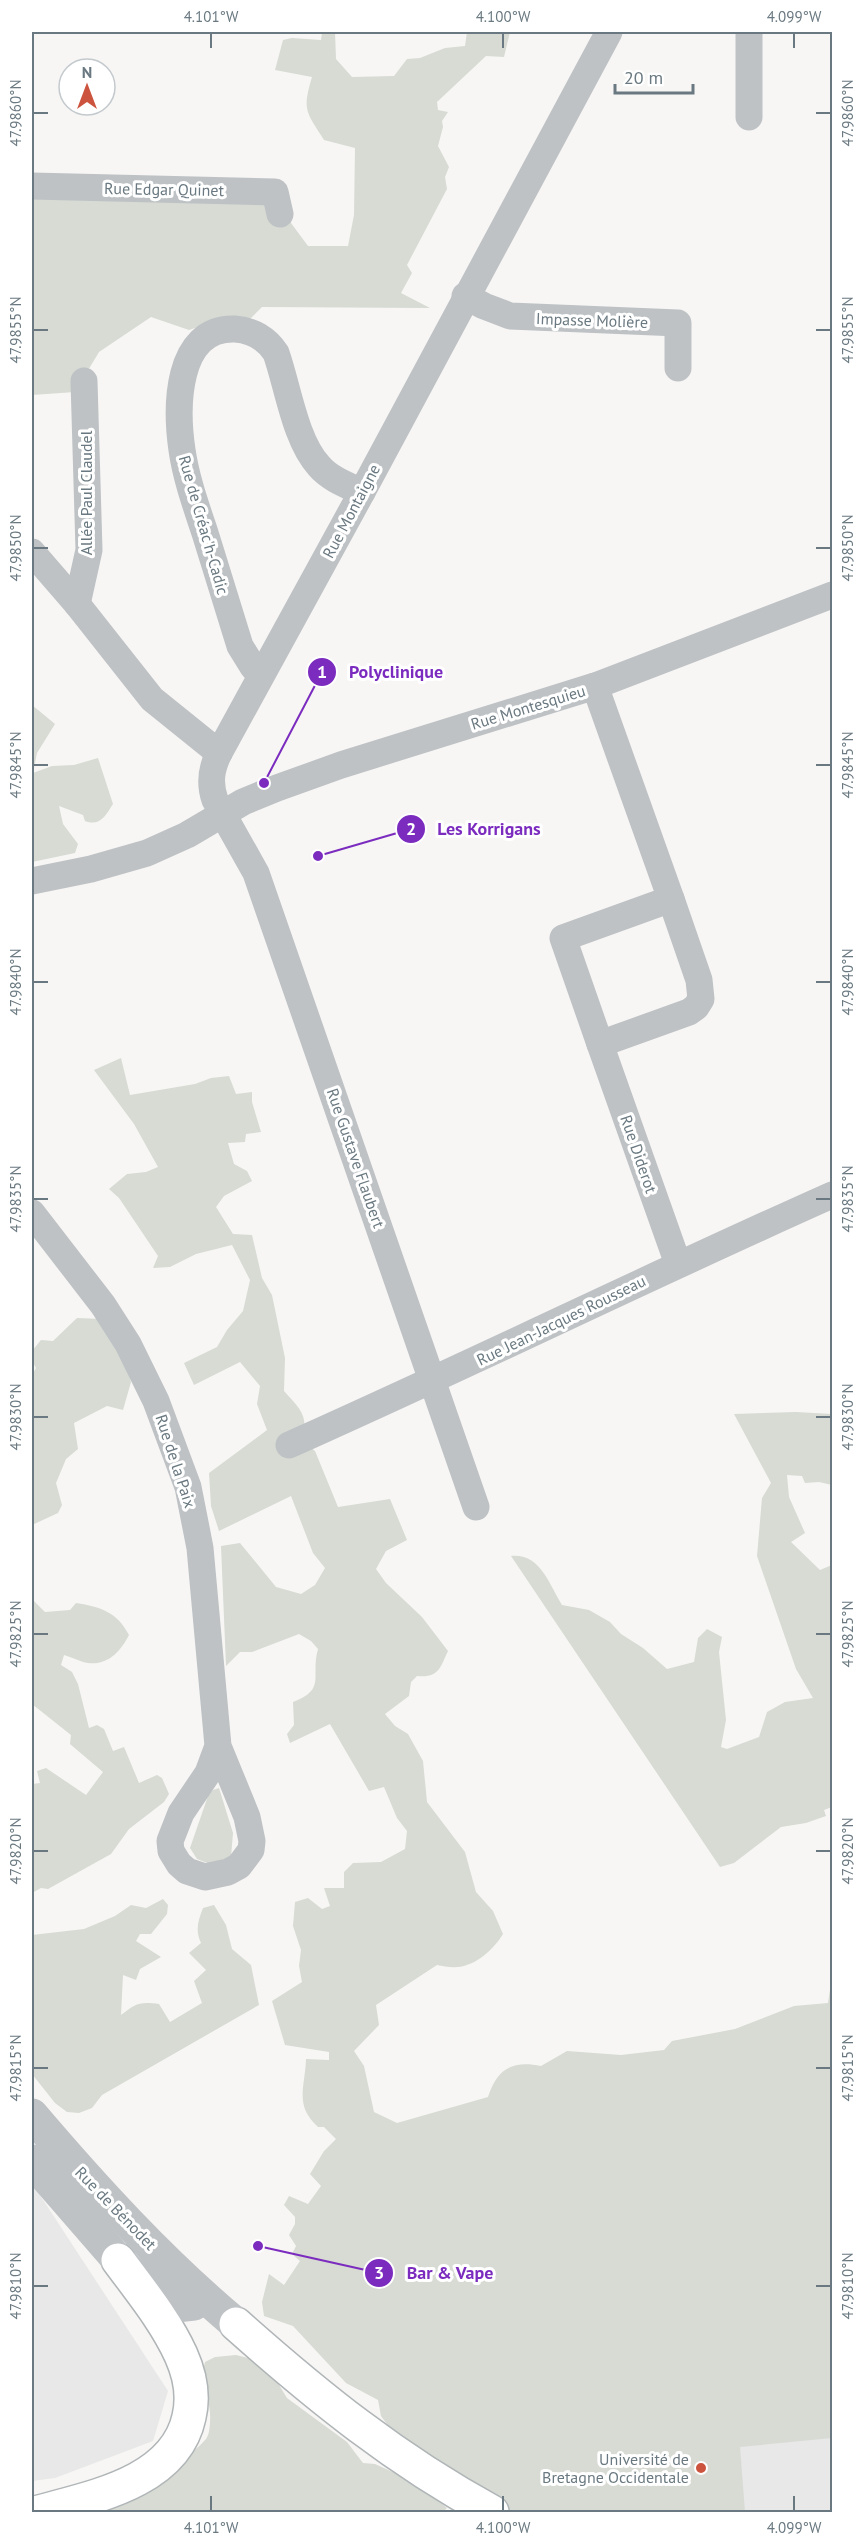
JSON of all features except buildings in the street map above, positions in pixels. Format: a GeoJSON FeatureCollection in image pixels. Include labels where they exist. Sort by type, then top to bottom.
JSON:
{"type":"FeatureCollection","features":[{"type":"Feature","properties":{"kind":"main road"},"geometry":{"type":"LineString","coordinates":[[39,2512],[106,2493],[135,2481],[155,2468],[176,2449],[189,2421],[191,2389],[182,2356],[163,2323],[118,2260]]}},
{"type":"Feature","properties":{"kind":"main road"},"geometry":{"type":"LineString","coordinates":[[236,2324],[344,2417],[423,2472],[492,2512]]}},
{"type":"Feature","properties":{"kind":"street","name":"Rue Montaigne"},"geometry":{"type":"LineString","coordinates":[[222,814],[212,790],[212,774],[219,753],[609,32]]}},
{"type":"Feature","properties":{"kind":"street"},"geometry":{"type":"LineString","coordinates":[[749,32],[749,117]]}},
{"type":"Feature","properties":{"kind":"street","name":"Rue Edgar Quinet"},"geometry":{"type":"LineString","coordinates":[[32,186],[275,192],[280,214]]}},
{"type":"Feature","properties":{"kind":"street","name":"Impasse Molière"},"geometry":{"type":"LineString","coordinates":[[465,296],[510,316],[678,322],[678,368]]}},
{"type":"Feature","properties":{"kind":"street","name":"Rue de Créac'h-Cadic"},"geometry":{"type":"LineString","coordinates":[[261,674],[253,667],[240,646],[185,466],[180,429],[181,388],[190,355],[199,342],[211,334],[234,329],[255,334],[271,346],[279,362],[303,438],[311,455],[319,466],[334,478],[362,492]]}},
{"type":"Feature","properties":{"kind":"street","name":"Allée Paul Claudel"},"geometry":{"type":"LineString","coordinates":[[77,604],[88,550],[84,381]]}},
{"type":"Feature","properties":{"kind":"street"},"geometry":{"type":"LineString","coordinates":[[32,552],[77,604],[152,699],[219,753]]}},
{"type":"Feature","properties":{"kind":"street","name":"Rue Montesquieu"},"geometry":{"type":"LineString","coordinates":[[222,814],[277,788],[341,765],[595,686],[832,595]]}},
{"type":"Feature","properties":{"kind":"street"},"geometry":{"type":"LineString","coordinates":[[595,686],[699,980],[701,999],[689,1012],[600,1044]]}},
{"type":"Feature","properties":{"kind":"street"},"geometry":{"type":"LineString","coordinates":[[32,881],[92,869],[147,854],[187,835],[222,814]]}},
{"type":"Feature","properties":{"kind":"street","name":"Rue Gustave Flaubert"},"geometry":{"type":"LineString","coordinates":[[222,814],[249,856],[256,873],[477,1507]]}},
{"type":"Feature","properties":{"kind":"street","name":"Rue Diderot"},"geometry":{"type":"LineString","coordinates":[[671,899],[563,938],[678,1264]]}},
{"type":"Feature","properties":{"kind":"street","name":"Rue Jean-Jacques Rousseau"},"geometry":{"type":"LineString","coordinates":[[289,1445],[434,1380],[678,1264],[832,1196]]}},
{"type":"Feature","properties":{"kind":"street","name":"Rue de la Paix"},"geometry":{"type":"LineString","coordinates":[[32,1213],[40,1244],[103,1305],[128,1344],[148,1381],[181,1465],[188,1487],[200,1548],[218,1746]]}},
{"type":"Feature","properties":{"kind":"street","name":"Rue de Bénodet"},"geometry":{"type":"LineString","coordinates":[[32,2115],[101,2196],[204,2297],[236,2324]]}},
{"type":"Feature","properties":{"kind":"street","name":"Rue de Bénodet"},"geometry":{"type":"LineString","coordinates":[[37,2167],[118,2260],[159,2297],[176,2306],[194,2304],[204,2297]]}},
{"type":"Feature","properties":{"kind":"shaded area"},"geometry":{"type":"Polygon","coordinates":[[[322,32],[335,32],[336,59],[352,77],[394,76],[407,59],[420,58],[445,48],[465,46],[467,32],[510,32],[504,57],[486,56],[437,102],[438,110],[448,112],[442,121],[443,127],[438,146],[449,167],[445,177],[447,189],[407,265],[412,273],[401,293],[430,308],[262,307],[250,319],[221,319],[189,330],[151,317],[99,352],[75,392],[32,395],[32,195],[291,205],[291,223],[308,246],[348,246],[354,215],[355,148],[324,140],[313,123],[307,104],[312,77],[275,70],[283,40],[292,38],[321,40],[322,32]]]}},
{"type":"Feature","properties":{"kind":"shaded area"},"geometry":{"type":"Polygon","coordinates":[[[32,705],[55,724],[37,753],[33,773],[52,766],[74,765],[98,758],[113,804],[102,819],[95,822],[85,821],[83,815],[59,806],[63,824],[78,844],[75,853],[32,862],[32,705]]]}},
{"type":"Feature","properties":{"kind":"shaded area"},"geometry":{"type":"Polygon","coordinates":[[[121,1058],[130,1095],[229,1076],[236,1094],[252,1092],[252,1102],[261,1132],[246,1134],[245,1142],[228,1143],[234,1164],[247,1171],[252,1181],[224,1196],[216,1207],[233,1234],[252,1235],[262,1278],[272,1295],[285,1358],[284,1391],[304,1418],[303,1441],[315,1451],[338,1507],[390,1499],[407,1540],[386,1551],[376,1569],[386,1583],[422,1617],[448,1651],[438,1671],[430,1675],[417,1676],[411,1682],[409,1696],[385,1714],[395,1726],[408,1734],[423,1761],[427,1802],[465,1852],[476,1892],[493,1911],[503,1934],[490,1951],[471,1964],[457,1967],[437,1965],[376,2005],[379,2025],[354,2051],[364,2066],[374,2112],[397,2123],[488,2097],[496,2080],[507,2069],[522,2064],[541,2066],[567,2051],[621,2055],[664,2050],[672,2041],[735,2029],[794,2006],[828,2003],[832,1976],[832,2438],[740,2447],[745,2512],[514,2512],[424,2488],[447,2508],[443,2512],[77,2512],[163,2471],[194,2451],[206,2439],[210,2428],[210,2413],[203,2371],[205,2362],[215,2357],[236,2355],[252,2359],[276,2380],[287,2398],[347,2442],[363,2463],[375,2464],[410,2480],[397,2438],[381,2416],[378,2400],[346,2383],[293,2326],[264,2316],[262,2302],[269,2274],[284,2285],[300,2261],[292,2254],[296,2246],[289,2235],[295,2224],[295,2217],[284,2205],[289,2196],[308,2204],[321,2186],[310,2174],[324,2151],[336,2139],[324,2127],[318,2127],[303,2103],[306,2059],[329,2060],[329,2052],[285,2045],[272,2001],[302,1982],[299,1966],[301,1950],[293,1926],[295,1902],[308,1898],[322,1909],[330,1906],[324,1888],[344,1888],[344,1872],[353,1863],[381,1862],[405,1849],[407,1831],[397,1818],[384,1787],[369,1791],[330,1724],[290,1743],[287,1734],[294,1725],[293,1702],[304,1697],[314,1687],[318,1649],[311,1641],[299,1634],[252,1652],[240,1652],[226,1666],[221,1546],[240,1543],[276,1587],[301,1594],[315,1585],[325,1568],[313,1553],[291,1496],[219,1531],[211,1506],[209,1473],[267,1430],[257,1404],[260,1386],[240,1362],[194,1385],[184,1363],[217,1347],[227,1330],[243,1311],[250,1280],[232,1245],[196,1254],[170,1267],[153,1268],[158,1256],[119,1198],[109,1189],[127,1174],[146,1172],[158,1167],[134,1124],[94,1070],[121,1058]]]}},
{"type":"Feature","properties":{"kind":"shaded area"},"geometry":{"type":"Polygon","coordinates":[[[77,1318],[102,1319],[120,1347],[131,1382],[123,1410],[107,1406],[74,1423],[78,1449],[66,1459],[56,1483],[62,1505],[58,1513],[32,1525],[32,1375],[36,1368],[32,1361],[32,1351],[41,1340],[53,1341],[77,1318]]]}},
{"type":"Feature","properties":{"kind":"shaded area"},"geometry":{"type":"Polygon","coordinates":[[[796,1412],[832,1414],[832,1485],[819,1482],[805,1483],[802,1476],[787,1475],[789,1497],[805,1533],[791,1542],[820,1570],[832,1565],[832,1807],[824,1810],[826,1816],[806,1823],[781,1827],[734,1863],[720,1867],[511,1556],[521,1556],[536,1565],[548,1579],[562,1605],[589,1610],[610,1622],[621,1634],[643,1648],[667,1669],[694,1662],[698,1638],[707,1629],[722,1637],[719,1652],[726,1720],[721,1747],[727,1749],[759,1737],[767,1712],[785,1702],[813,1698],[796,1669],[757,1556],[762,1498],[771,1483],[734,1414],[796,1412]]]}},
{"type":"Feature","properties":{"kind":"shaded area"},"geometry":{"type":"Polygon","coordinates":[[[32,1599],[45,1612],[70,1610],[76,1603],[93,1606],[114,1616],[124,1627],[129,1635],[111,1658],[91,1663],[64,1655],[61,1665],[72,1672],[78,1684],[89,1728],[97,1725],[104,1729],[113,1751],[124,1747],[139,1783],[157,1775],[162,1778],[169,1794],[164,1802],[129,1829],[111,1854],[48,1889],[41,1888],[32,1893],[32,1784],[40,1783],[37,1771],[46,1768],[86,1795],[103,1772],[70,1744],[71,1735],[32,1704],[32,1599]]]}},
{"type":"Feature","properties":{"kind":"shaded area"},"geometry":{"type":"Polygon","coordinates":[[[219,1788],[233,1833],[231,1857],[210,1864],[197,1859],[190,1848],[208,1796],[213,1790],[219,1788]]]}},
{"type":"Feature","properties":{"kind":"shaded area"},"geometry":{"type":"Polygon","coordinates":[[[163,1899],[168,1905],[167,1914],[151,1934],[140,1934],[136,1941],[161,1957],[140,1969],[136,1980],[123,1975],[121,2015],[138,2004],[159,2004],[170,2022],[202,2003],[194,1981],[206,1970],[189,1953],[201,1943],[198,1925],[203,1908],[214,1905],[226,1925],[232,1949],[251,1965],[259,2005],[102,2095],[92,2108],[79,2113],[67,2112],[55,2103],[32,2074],[32,1935],[84,1929],[115,1916],[131,1905],[146,1908],[163,1899]]]}},
{"type":"Feature","properties":{"kind":"shaded area"},"geometry":{"type":"Polygon","coordinates":[[[32,2183],[168,2391],[153,2441],[55,2478],[32,2481],[32,2183]]]}},
{"type":"Feature","properties":{"kind":"shaded area","name":"Université de Bretagne Occidentale"},"geometry":{"type":"Polygon","coordinates":[[[832,2405],[832,2512],[663,2512],[677,2439],[832,2405]]]}},
{"type":"Feature","properties":{"kind":"place","name":"Polyclinique"},"geometry":{"type":"Point","coordinates":[264,783]}},
{"type":"Feature","properties":{"kind":"place","name":"Les Korrigans"},"geometry":{"type":"Point","coordinates":[318,856]}},
{"type":"Feature","properties":{"kind":"place","name":"Bar & Vape"},"geometry":{"type":"Point","coordinates":[258,2246]}},
{"type":"Feature","properties":{"kind":"place","name":"Université de Bretagne Occidentale"},"geometry":{"type":"Point","coordinates":[701,2468]}}]}
